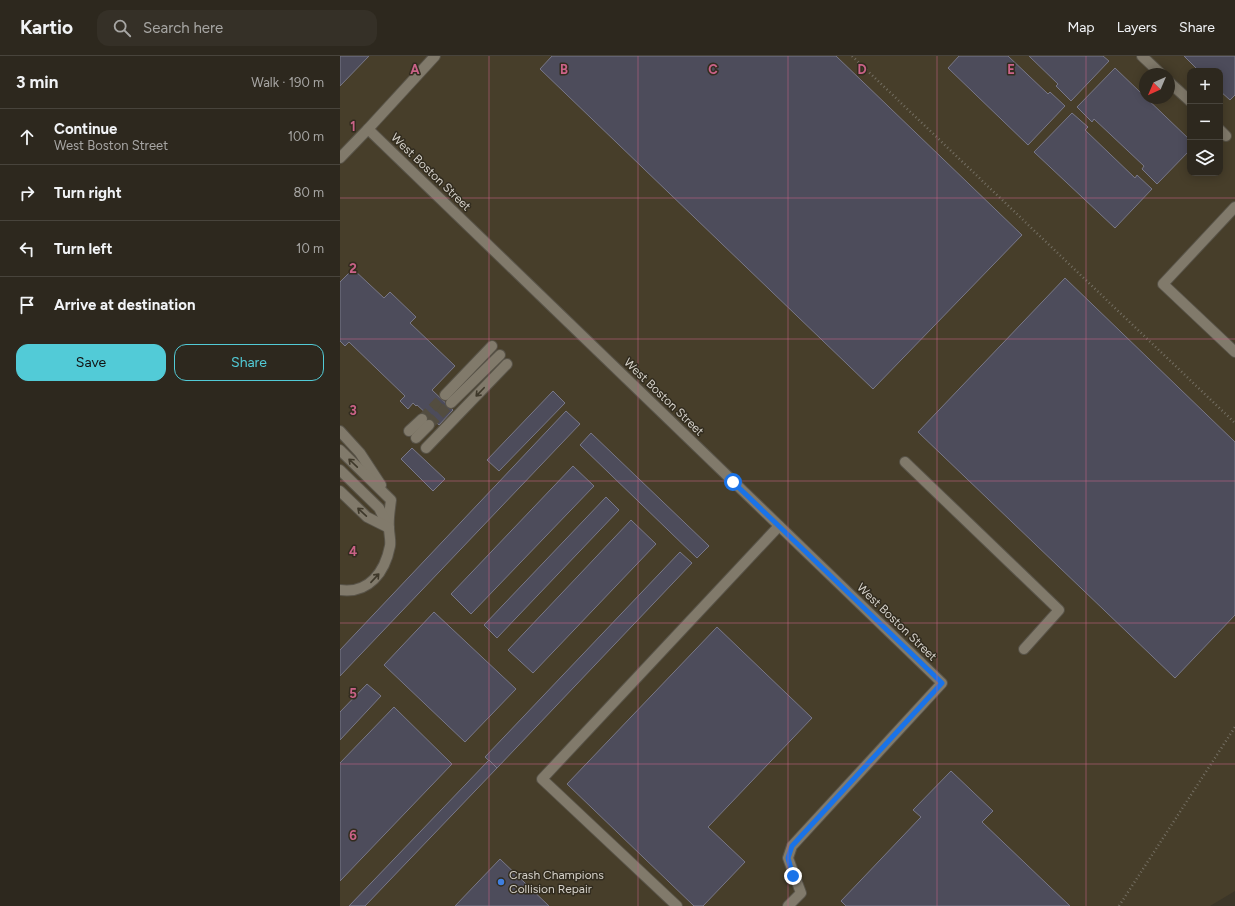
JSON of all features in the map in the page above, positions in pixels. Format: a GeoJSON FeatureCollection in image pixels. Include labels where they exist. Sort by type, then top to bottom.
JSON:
{"type":"FeatureCollection","features":[{"type":"Feature","properties":{"kind":"street"},"geometry":{"type":"LineString","coordinates":[[340,158],[435,56]]}},
{"type":"Feature","properties":{"kind":"street"},"geometry":{"type":"LineString","coordinates":[[1142,56],[1155,68]]}},
{"type":"Feature","properties":{"kind":"street"},"geometry":{"type":"LineString","coordinates":[[1175,87],[1187,98]]}},
{"type":"Feature","properties":{"kind":"street","name":"West Boston Street"},"geometry":{"type":"LineString","coordinates":[[368,129],[942,683],[792,846],[788,858],[793,876],[801,893],[788,906]]}},
{"type":"Feature","properties":{"kind":"street"},"geometry":{"type":"LineString","coordinates":[[1235,207],[1163,284],[1235,352]]}},
{"type":"Feature","properties":{"kind":"street"},"geometry":{"type":"LineString","coordinates":[[492,346],[448,399],[500,355]]}},
{"type":"Feature","properties":{"kind":"street"},"geometry":{"type":"LineString","coordinates":[[426,448],[507,364]]}},
{"type":"Feature","properties":{"kind":"street"},"geometry":{"type":"LineString","coordinates":[[413,435],[426,422]]}},
{"type":"Feature","properties":{"kind":"street"},"geometry":{"type":"LineString","coordinates":[[340,431],[360,453],[391,500],[389,528],[390,545],[383,569],[374,581],[361,588],[340,590]]}},
{"type":"Feature","properties":{"kind":"street"},"geometry":{"type":"LineString","coordinates":[[340,450],[391,500]]}},
{"type":"Feature","properties":{"kind":"street"},"geometry":{"type":"LineString","coordinates":[[905,462],[1059,610],[1024,648]]}},
{"type":"Feature","properties":{"kind":"street"},"geometry":{"type":"LineString","coordinates":[[340,470],[379,508],[389,528]]}},
{"type":"Feature","properties":{"kind":"street"},"geometry":{"type":"LineString","coordinates":[[340,491],[367,517],[389,528]]}},
{"type":"Feature","properties":{"kind":"street"},"geometry":{"type":"LineString","coordinates":[[677,906],[542,779],[779,526]]}},
{"type":"Feature","properties":{"kind":"path"},"geometry":{"type":"LineString","coordinates":[[852,56],[1235,423]]}},
{"type":"Feature","properties":{"kind":"path"},"geometry":{"type":"LineString","coordinates":[[1119,906],[1235,727]]}},
{"type":"Feature","properties":{"kind":"shaded area"},"geometry":{"type":"Polygon","coordinates":[[[340,56],[1235,56],[1235,891],[1210,906],[340,906],[340,56]]]}},
{"type":"Feature","properties":{"kind":"building"},"geometry":{"type":"Polygon","coordinates":[[[340,56],[369,56],[340,86],[340,56]]]}},
{"type":"Feature","properties":{"kind":"building"},"geometry":{"type":"Polygon","coordinates":[[[552,56],[836,56],[1022,235],[873,389],[540,69],[552,56]]]}},
{"type":"Feature","properties":{"kind":"building"},"geometry":{"type":"Polygon","coordinates":[[[959,56],[1008,56],[1048,94],[1050,92],[1065,106],[1028,145],[948,68],[959,56]]]}},
{"type":"Feature","properties":{"kind":"building"},"geometry":{"type":"Polygon","coordinates":[[[1029,56],[1103,56],[1109,61],[1071,101],[1056,86],[1058,84],[1029,56]]]}},
{"type":"Feature","properties":{"kind":"building"},"geometry":{"type":"Polygon","coordinates":[[[1184,56],[1235,56],[1235,95],[1230,100],[1223,94],[1223,68],[1196,68],[1184,56]]]}},
{"type":"Feature","properties":{"kind":"building"},"geometry":{"type":"Polygon","coordinates":[[[1115,68],[1139,91],[1139,104],[1152,104],[1187,137],[1187,153],[1157,184],[1142,169],[1144,166],[1094,119],[1092,122],[1077,107],[1115,68]]]}},
{"type":"Feature","properties":{"kind":"building"},"geometry":{"type":"Polygon","coordinates":[[[1072,113],[1088,127],[1085,130],[1135,178],[1137,175],[1152,189],[1115,228],[1034,152],[1072,113]]]}},
{"type":"Feature","properties":{"kind":"building"},"geometry":{"type":"Polygon","coordinates":[[[353,269],[384,298],[390,292],[416,317],[410,323],[455,366],[432,390],[453,410],[439,425],[417,405],[416,406],[413,403],[408,409],[400,401],[405,396],[349,342],[345,346],[340,341],[340,282],[353,269]]]}},
{"type":"Feature","properties":{"kind":"building"},"geometry":{"type":"Polygon","coordinates":[[[1065,278],[1235,442],[1235,615],[1175,678],[918,432],[1065,278]]]}},
{"type":"Feature","properties":{"kind":"building"},"geometry":{"type":"Polygon","coordinates":[[[553,391],[565,403],[499,471],[487,460],[553,391]]]}},
{"type":"Feature","properties":{"kind":"building"},"geometry":{"type":"Polygon","coordinates":[[[566,411],[580,424],[340,676],[340,650],[566,411]]]}},
{"type":"Feature","properties":{"kind":"building"},"geometry":{"type":"Polygon","coordinates":[[[591,433],[709,546],[697,558],[580,445],[591,433]]]}},
{"type":"Feature","properties":{"kind":"building"},"geometry":{"type":"Polygon","coordinates":[[[412,448],[445,479],[433,491],[401,459],[412,448]]]}},
{"type":"Feature","properties":{"kind":"building"},"geometry":{"type":"Polygon","coordinates":[[[573,466],[594,486],[471,614],[451,594],[573,466]]]}},
{"type":"Feature","properties":{"kind":"building"},"geometry":{"type":"Polygon","coordinates":[[[606,497],[619,510],[497,638],[484,625],[606,497]]]}},
{"type":"Feature","properties":{"kind":"building"},"geometry":{"type":"Polygon","coordinates":[[[631,520],[656,544],[533,673],[508,650],[631,520]]]}},
{"type":"Feature","properties":{"kind":"building"},"geometry":{"type":"Polygon","coordinates":[[[680,552],[692,563],[497,768],[485,757],[680,552]]]}},
{"type":"Feature","properties":{"kind":"building"},"geometry":{"type":"Polygon","coordinates":[[[434,612],[516,689],[465,742],[384,665],[434,612]]]}},
{"type":"Feature","properties":{"kind":"building"},"geometry":{"type":"Polygon","coordinates":[[[717,627],[812,718],[708,827],[745,862],[703,906],[694,906],[567,784],[717,627]]]}},
{"type":"Feature","properties":{"kind":"building"},"geometry":{"type":"Polygon","coordinates":[[[367,684],[381,696],[340,740],[340,712],[367,684]]]}},
{"type":"Feature","properties":{"kind":"building"},"geometry":{"type":"Polygon","coordinates":[[[394,707],[452,764],[340,881],[340,763],[394,707]]]}},
{"type":"Feature","properties":{"kind":"building"},"geometry":{"type":"Polygon","coordinates":[[[489,760],[497,768],[365,906],[349,906],[489,760]]]}},
{"type":"Feature","properties":{"kind":"building"},"geometry":{"type":"Polygon","coordinates":[[[951,771],[993,811],[982,822],[1070,906],[846,906],[841,901],[921,817],[913,810],[951,771]]]}},
{"type":"Feature","properties":{"kind":"building","name":"Crash Champions Collision Repair"},"geometry":{"type":"Polygon","coordinates":[[[500,859],[549,906],[455,906],[500,859]]]}},
{"type":"Feature","properties":{"kind":"tunnel"},"geometry":{"type":"LineString","coordinates":[[422,419],[445,395]]}},
{"type":"Feature","properties":{"kind":"tunnel"},"geometry":{"type":"LineString","coordinates":[[429,425],[451,403]]}},
{"type":"Feature","properties":{"kind":"place","name":"Crash Champions Collision Repair"},"geometry":{"type":"Point","coordinates":[501,882]}},
{"type":"Feature","properties":{"kind":"route"},"geometry":{"type":"LineString","coordinates":[[733,482],[942,683],[792,846],[788,858],[793,876]]}}]}
